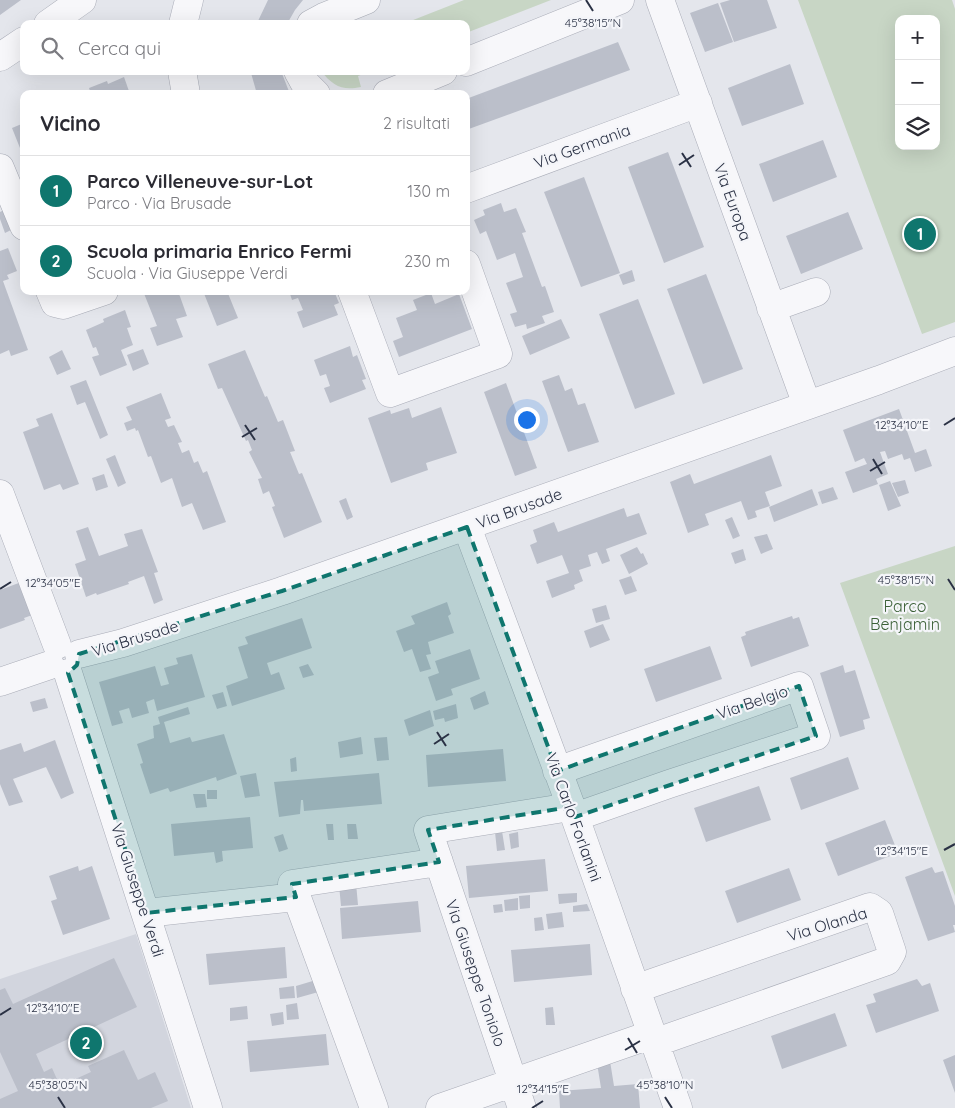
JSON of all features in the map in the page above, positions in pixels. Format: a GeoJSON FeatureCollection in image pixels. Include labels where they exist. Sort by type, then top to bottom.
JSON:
{"type":"FeatureCollection","features":[{"type":"Feature","properties":{"kind":"street"},"geometry":{"type":"LineString","coordinates":[[54,20],[82,0]]}},
{"type":"Feature","properties":{"kind":"street"},"geometry":{"type":"LineString","coordinates":[[184,20],[189,0]]}},
{"type":"Feature","properties":{"kind":"street"},"geometry":{"type":"LineString","coordinates":[[317,20],[366,0]]}},
{"type":"Feature","properties":{"kind":"street"},"geometry":{"type":"LineString","coordinates":[[470,60],[620,0]]}},
{"type":"Feature","properties":{"kind":"street","name":"Via Europa"},"geometry":{"type":"LineString","coordinates":[[660,0],[807,405]]}},
{"type":"Feature","properties":{"kind":"street"},"geometry":{"type":"LineString","coordinates":[[0,57],[20,44]]}},
{"type":"Feature","properties":{"kind":"street"},"geometry":{"type":"LineString","coordinates":[[183,75],[185,90]]}},
{"type":"Feature","properties":{"kind":"street"},"geometry":{"type":"LineString","coordinates":[[300,75],[312,90]]}},
{"type":"Feature","properties":{"kind":"street"},"geometry":{"type":"LineString","coordinates":[[397,90],[433,75]]}},
{"type":"Feature","properties":{"kind":"street","name":"Via Germania"},"geometry":{"type":"LineString","coordinates":[[470,188],[698,103]]}},
{"type":"Feature","properties":{"kind":"street"},"geometry":{"type":"LineString","coordinates":[[0,168],[20,216]]}},
{"type":"Feature","properties":{"kind":"street"},"geometry":{"type":"LineString","coordinates":[[353,295],[390,393],[498,354],[470,275]]}},
{"type":"Feature","properties":{"kind":"street"},"geometry":{"type":"LineString","coordinates":[[771,308],[816,292]]}},
{"type":"Feature","properties":{"kind":"street"},"geometry":{"type":"LineString","coordinates":[[52,295],[55,303],[63,305],[92,295]]}},
{"type":"Feature","properties":{"kind":"street","name":"Via Brusade"},"geometry":{"type":"LineString","coordinates":[[0,682],[64,659],[122,643],[282,592],[955,351]]}},
{"type":"Feature","properties":{"kind":"street","name":"Via Giuseppe Verdi"},"geometry":{"type":"LineString","coordinates":[[0,494],[64,659],[208,1108]]}},
{"type":"Feature","properties":{"kind":"street","name":"Via Carlo Forlanini"},"geometry":{"type":"LineString","coordinates":[[467,526],[678,1108]]}},
{"type":"Feature","properties":{"kind":"street","name":"Via Belgio"},"geometry":{"type":"LineString","coordinates":[[557,771],[799,686],[816,736],[669,784],[572,812]]}},
{"type":"Feature","properties":{"kind":"street","name":"Via Giuseppe Toniolo"},"geometry":{"type":"LineString","coordinates":[[518,1096],[428,830],[572,812]]}},
{"type":"Feature","properties":{"kind":"street"},"geometry":{"type":"LineString","coordinates":[[374,1108],[292,884],[439,862]]}},
{"type":"Feature","properties":{"kind":"street"},"geometry":{"type":"LineString","coordinates":[[146,913],[296,897]]}},
{"type":"Feature","properties":{"kind":"street","name":"Via Olanda"},"geometry":{"type":"LineString","coordinates":[[635,990],[870,907],[879,913],[892,952],[887,961],[652,1039]]}},
{"type":"Feature","properties":{"kind":"street"},"geometry":{"type":"LineString","coordinates":[[440,1108],[518,1096],[652,1039]]}},
{"type":"Feature","properties":{"kind":"highlighted area"},"geometry":{"type":"Polygon","coordinates":[[[467,527],[557,771],[799,686],[816,736],[575,817],[570,807],[428,830],[439,862],[292,884],[296,897],[146,913],[68,673],[77,665],[79,654],[282,591],[467,527]]]}},
{"type":"Feature","properties":{"kind":"shaded area"},"geometry":{"type":"Polygon","coordinates":[[[136,934],[191,1108],[0,1108],[0,979],[136,934]]]}},
{"type":"Feature","properties":{"kind":"green space"},"geometry":{"type":"Polygon","coordinates":[[[464,0],[551,0],[470,31],[470,20],[413,20],[464,0]]]}},
{"type":"Feature","properties":{"kind":"green space"},"geometry":{"type":"Polygon","coordinates":[[[798,0],[952,0],[955,9],[955,322],[922,334],[798,0]]]}},
{"type":"Feature","properties":{"kind":"green space"},"geometry":{"type":"Polygon","coordinates":[[[325,75],[361,75],[358,76],[361,87],[343,88],[325,75]]]}},
{"type":"Feature","properties":{"kind":"green space","name":"Parco Benjamin"},"geometry":{"type":"Polygon","coordinates":[[[955,546],[955,896],[840,583],[955,546]]]}},
{"type":"Feature","properties":{"kind":"building"},"geometry":{"type":"Polygon","coordinates":[[[0,0],[21,0],[0,15],[0,0]]]}},
{"type":"Feature","properties":{"kind":"building"},"geometry":{"type":"Polygon","coordinates":[[[268,0],[303,0],[289,20],[258,20],[268,0]]]}},
{"type":"Feature","properties":{"kind":"building"},"geometry":{"type":"Polygon","coordinates":[[[730,0],[767,0],[777,28],[734,42],[720,3],[730,0]]]}},
{"type":"Feature","properties":{"kind":"building"},"geometry":{"type":"Polygon","coordinates":[[[718,3],[733,42],[705,52],[690,13],[718,3]]]}},
{"type":"Feature","properties":{"kind":"building"},"geometry":{"type":"Polygon","coordinates":[[[618,42],[630,70],[470,129],[470,98],[618,42]]]}},
{"type":"Feature","properties":{"kind":"building"},"geometry":{"type":"Polygon","coordinates":[[[790,64],[804,104],[742,126],[728,88],[790,64]]]}},
{"type":"Feature","properties":{"kind":"building"},"geometry":{"type":"Polygon","coordinates":[[[252,75],[283,75],[288,90],[256,90],[252,75]]]}},
{"type":"Feature","properties":{"kind":"building"},"geometry":{"type":"Polygon","coordinates":[[[124,77],[129,90],[90,90],[89,88],[107,81],[108,84],[124,77]]]}},
{"type":"Feature","properties":{"kind":"building"},"geometry":{"type":"Polygon","coordinates":[[[20,125],[20,148],[12,128],[20,125]]]}},
{"type":"Feature","properties":{"kind":"building"},"geometry":{"type":"Polygon","coordinates":[[[823,140],[837,177],[773,202],[759,164],[823,140]]]}},
{"type":"Feature","properties":{"kind":"building"},"geometry":{"type":"Polygon","coordinates":[[[668,152],[704,247],[664,263],[628,167],[668,152]]]}},
{"type":"Feature","properties":{"kind":"building"},"geometry":{"type":"Polygon","coordinates":[[[584,177],[620,273],[581,287],[544,192],[584,177]]]}},
{"type":"Feature","properties":{"kind":"building"},"geometry":{"type":"Polygon","coordinates":[[[501,203],[504,212],[516,208],[526,232],[522,233],[542,287],[545,286],[554,312],[542,316],[545,323],[527,329],[526,324],[515,327],[510,314],[517,312],[506,283],[523,277],[515,253],[497,260],[486,231],[480,234],[474,220],[485,215],[483,210],[501,203]]]}},
{"type":"Feature","properties":{"kind":"building"},"geometry":{"type":"Polygon","coordinates":[[[8,208],[15,228],[5,233],[0,219],[0,212],[8,208]]]}},
{"type":"Feature","properties":{"kind":"building"},"geometry":{"type":"Polygon","coordinates":[[[848,212],[863,249],[801,274],[786,236],[848,212]]]}},
{"type":"Feature","properties":{"kind":"building"},"geometry":{"type":"Polygon","coordinates":[[[8,248],[17,271],[7,275],[9,279],[3,281],[28,350],[11,356],[9,350],[0,354],[0,251],[8,248]]]}},
{"type":"Feature","properties":{"kind":"building"},"geometry":{"type":"Polygon","coordinates":[[[632,270],[635,281],[623,285],[619,275],[632,270]]]}},
{"type":"Feature","properties":{"kind":"building"},"geometry":{"type":"Polygon","coordinates":[[[706,274],[743,369],[703,384],[667,289],[706,274]]]}},
{"type":"Feature","properties":{"kind":"building"},"geometry":{"type":"Polygon","coordinates":[[[145,295],[179,295],[187,316],[176,319],[183,337],[157,346],[150,328],[157,326],[145,295]]]}},
{"type":"Feature","properties":{"kind":"building"},"geometry":{"type":"Polygon","coordinates":[[[205,295],[229,295],[238,318],[217,326],[205,295]]]}},
{"type":"Feature","properties":{"kind":"building"},"geometry":{"type":"Polygon","coordinates":[[[290,295],[336,295],[339,303],[334,305],[338,315],[303,328],[297,312],[303,310],[298,298],[292,300],[290,295]]]}},
{"type":"Feature","properties":{"kind":"building"},"geometry":{"type":"Polygon","coordinates":[[[426,295],[432,295],[435,304],[459,295],[472,329],[399,357],[393,341],[403,337],[396,318],[417,310],[413,300],[426,295]]]}},
{"type":"Feature","properties":{"kind":"building"},"geometry":{"type":"Polygon","coordinates":[[[638,299],[675,394],[635,409],[599,314],[638,299]]]}},
{"type":"Feature","properties":{"kind":"building"},"geometry":{"type":"Polygon","coordinates":[[[125,310],[131,327],[127,328],[133,345],[121,350],[127,365],[100,376],[92,357],[99,355],[96,347],[93,348],[86,330],[104,322],[103,319],[125,310]]]}},
{"type":"Feature","properties":{"kind":"building"},"geometry":{"type":"Polygon","coordinates":[[[561,319],[570,338],[530,355],[522,336],[561,319]]]}},
{"type":"Feature","properties":{"kind":"building"},"geometry":{"type":"Polygon","coordinates":[[[350,346],[353,357],[357,355],[366,379],[362,380],[366,389],[330,403],[324,388],[330,386],[326,374],[320,376],[314,360],[350,346]]]}},
{"type":"Feature","properties":{"kind":"building"},"geometry":{"type":"Polygon","coordinates":[[[143,349],[149,364],[133,371],[127,355],[143,349]]]}},
{"type":"Feature","properties":{"kind":"building"},"geometry":{"type":"Polygon","coordinates":[[[62,350],[71,369],[57,375],[49,357],[62,350]]]}},
{"type":"Feature","properties":{"kind":"building"},"geometry":{"type":"Polygon","coordinates":[[[245,350],[278,422],[283,420],[295,451],[290,452],[299,474],[302,473],[322,522],[284,538],[272,507],[275,506],[269,491],[263,494],[258,479],[262,478],[249,452],[252,450],[248,440],[246,441],[222,388],[218,389],[208,364],[245,350]]]}},
{"type":"Feature","properties":{"kind":"building"},"geometry":{"type":"Polygon","coordinates":[[[559,375],[565,391],[572,388],[578,405],[585,403],[599,442],[568,452],[542,381],[559,375]]]}},
{"type":"Feature","properties":{"kind":"building"},"geometry":{"type":"Polygon","coordinates":[[[86,380],[108,435],[100,439],[85,402],[77,405],[70,386],[86,380]]]}},
{"type":"Feature","properties":{"kind":"building"},"geometry":{"type":"Polygon","coordinates":[[[506,383],[537,468],[515,476],[484,392],[506,383]]]}},
{"type":"Feature","properties":{"kind":"building"},"geometry":{"type":"Polygon","coordinates":[[[161,393],[171,418],[165,420],[168,427],[174,425],[182,442],[178,443],[182,453],[189,450],[194,463],[198,461],[203,473],[207,471],[226,522],[203,530],[192,503],[182,507],[172,478],[161,483],[151,456],[148,457],[138,430],[136,431],[135,428],[127,431],[124,423],[132,420],[126,407],[161,393]]]}},
{"type":"Feature","properties":{"kind":"building"},"geometry":{"type":"Polygon","coordinates":[[[441,407],[457,453],[426,463],[428,470],[391,483],[368,418],[390,410],[391,414],[409,408],[412,418],[441,407]]]}},
{"type":"Feature","properties":{"kind":"building"},"geometry":{"type":"Polygon","coordinates":[[[899,409],[915,453],[926,449],[932,466],[915,472],[910,458],[904,460],[902,454],[888,459],[885,451],[880,452],[888,474],[876,479],[878,484],[853,493],[845,472],[867,464],[864,458],[855,462],[843,430],[899,409]]]}},
{"type":"Feature","properties":{"kind":"building"},"geometry":{"type":"Polygon","coordinates":[[[52,413],[79,484],[63,490],[60,484],[44,490],[23,432],[39,426],[36,419],[52,413]]]}},
{"type":"Feature","properties":{"kind":"building"},"geometry":{"type":"Polygon","coordinates":[[[115,455],[126,483],[118,487],[106,459],[115,455]]]}},
{"type":"Feature","properties":{"kind":"building"},"geometry":{"type":"Polygon","coordinates":[[[771,455],[782,486],[765,492],[770,506],[755,511],[757,517],[748,520],[741,501],[705,514],[709,525],[688,533],[670,482],[690,474],[694,484],[771,455]]]}},
{"type":"Feature","properties":{"kind":"building"},"geometry":{"type":"Polygon","coordinates":[[[104,474],[108,487],[96,491],[92,478],[104,474]]]}},
{"type":"Feature","properties":{"kind":"building"},"geometry":{"type":"Polygon","coordinates":[[[905,480],[909,493],[898,497],[892,483],[905,480]]]}},
{"type":"Feature","properties":{"kind":"building"},"geometry":{"type":"Polygon","coordinates":[[[890,481],[901,506],[888,511],[879,485],[890,481]]]}},
{"type":"Feature","properties":{"kind":"building"},"geometry":{"type":"Polygon","coordinates":[[[833,487],[838,499],[822,504],[818,492],[833,487]]]}},
{"type":"Feature","properties":{"kind":"building"},"geometry":{"type":"Polygon","coordinates":[[[812,489],[818,505],[774,522],[769,507],[812,489]]]}},
{"type":"Feature","properties":{"kind":"building"},"geometry":{"type":"Polygon","coordinates":[[[346,498],[353,517],[347,520],[339,501],[346,498]]]}},
{"type":"Feature","properties":{"kind":"building"},"geometry":{"type":"Polygon","coordinates":[[[624,508],[627,517],[639,513],[647,534],[606,549],[610,561],[602,564],[597,552],[588,555],[591,566],[579,570],[583,581],[574,585],[575,589],[552,598],[546,581],[569,573],[562,555],[537,564],[530,545],[537,542],[533,530],[554,522],[558,532],[624,508]]]}},
{"type":"Feature","properties":{"kind":"building"},"geometry":{"type":"Polygon","coordinates":[[[732,517],[740,536],[733,539],[725,520],[732,517]]]}},
{"type":"Feature","properties":{"kind":"building"},"geometry":{"type":"Polygon","coordinates":[[[88,527],[99,556],[128,546],[124,534],[142,529],[158,572],[154,573],[163,600],[154,604],[144,576],[128,582],[129,584],[86,597],[75,564],[86,560],[76,531],[88,527]]]}},
{"type":"Feature","properties":{"kind":"building"},"geometry":{"type":"Polygon","coordinates":[[[767,534],[773,549],[761,554],[754,537],[767,534]]]}},
{"type":"Feature","properties":{"kind":"building"},"geometry":{"type":"Polygon","coordinates":[[[637,547],[641,554],[643,553],[648,564],[629,574],[620,555],[637,547]]]}},
{"type":"Feature","properties":{"kind":"building"},"geometry":{"type":"Polygon","coordinates":[[[743,549],[746,560],[735,564],[731,553],[743,549]]]}},
{"type":"Feature","properties":{"kind":"building"},"geometry":{"type":"Polygon","coordinates":[[[631,576],[637,591],[625,595],[619,580],[631,576]]]}},
{"type":"Feature","properties":{"kind":"building"},"geometry":{"type":"Polygon","coordinates":[[[24,581],[35,614],[24,618],[25,620],[0,629],[0,590],[24,581]]]}},
{"type":"Feature","properties":{"kind":"building"},"geometry":{"type":"Polygon","coordinates":[[[447,602],[451,614],[448,616],[454,633],[428,642],[431,654],[426,655],[431,669],[420,672],[412,649],[404,652],[396,631],[415,624],[411,616],[447,602]]]}},
{"type":"Feature","properties":{"kind":"building"},"geometry":{"type":"Polygon","coordinates":[[[606,605],[610,619],[596,623],[592,609],[606,605]]]}},
{"type":"Feature","properties":{"kind":"building"},"geometry":{"type":"Polygon","coordinates":[[[792,616],[793,619],[799,617],[809,646],[751,667],[741,637],[746,635],[745,632],[792,616]]]}},
{"type":"Feature","properties":{"kind":"building"},"geometry":{"type":"Polygon","coordinates":[[[302,618],[312,648],[267,663],[271,675],[279,672],[285,689],[232,706],[226,686],[248,678],[238,647],[248,644],[245,637],[302,618]]]}},
{"type":"Feature","properties":{"kind":"building"},"geometry":{"type":"Polygon","coordinates":[[[603,624],[610,640],[590,648],[584,631],[603,624]]]}},
{"type":"Feature","properties":{"kind":"building"},"geometry":{"type":"Polygon","coordinates":[[[710,646],[722,679],[656,702],[644,669],[710,646]]]}},
{"type":"Feature","properties":{"kind":"building"},"geometry":{"type":"Polygon","coordinates":[[[470,649],[480,679],[451,689],[453,695],[436,701],[428,677],[439,673],[435,661],[470,649]]]}},
{"type":"Feature","properties":{"kind":"building"},"geometry":{"type":"Polygon","coordinates":[[[192,654],[205,697],[157,711],[154,699],[146,702],[149,713],[132,718],[129,708],[119,711],[123,723],[112,726],[99,682],[155,666],[161,686],[169,684],[164,668],[178,664],[176,658],[192,654]]]}},
{"type":"Feature","properties":{"kind":"building"},"geometry":{"type":"Polygon","coordinates":[[[308,664],[314,675],[303,678],[299,667],[308,664]]]}},
{"type":"Feature","properties":{"kind":"building"},"geometry":{"type":"Polygon","coordinates":[[[843,665],[845,673],[855,670],[870,718],[863,720],[865,729],[840,737],[820,673],[843,665]]]}},
{"type":"Feature","properties":{"kind":"building"},"geometry":{"type":"Polygon","coordinates":[[[485,691],[489,704],[474,710],[470,698],[485,691]]]}},
{"type":"Feature","properties":{"kind":"building"},"geometry":{"type":"Polygon","coordinates":[[[223,692],[227,706],[217,709],[212,695],[223,692]]]}},
{"type":"Feature","properties":{"kind":"building"},"geometry":{"type":"Polygon","coordinates":[[[45,698],[48,708],[33,712],[30,702],[45,698]]]}},
{"type":"Feature","properties":{"kind":"building"},"geometry":{"type":"Polygon","coordinates":[[[456,704],[458,718],[445,722],[444,718],[435,720],[433,711],[456,704]]]}},
{"type":"Feature","properties":{"kind":"building"},"geometry":{"type":"Polygon","coordinates":[[[188,707],[190,714],[164,722],[170,743],[190,737],[192,742],[224,734],[237,774],[217,781],[216,777],[170,792],[168,788],[150,794],[140,764],[143,763],[137,744],[154,738],[153,726],[160,724],[158,717],[188,707]]]}},
{"type":"Feature","properties":{"kind":"building"},"geometry":{"type":"Polygon","coordinates":[[[430,710],[434,726],[409,736],[404,720],[430,710]]]}},
{"type":"Feature","properties":{"kind":"building"},"geometry":{"type":"Polygon","coordinates":[[[361,737],[363,754],[340,758],[338,742],[361,737]]]}},
{"type":"Feature","properties":{"kind":"building"},"geometry":{"type":"Polygon","coordinates":[[[387,737],[389,760],[377,761],[374,738],[387,737]]]}},
{"type":"Feature","properties":{"kind":"building"},"geometry":{"type":"Polygon","coordinates":[[[55,740],[74,793],[61,799],[46,767],[13,779],[23,802],[9,806],[0,784],[0,750],[21,743],[24,752],[55,740]]]}},
{"type":"Feature","properties":{"kind":"building"},"geometry":{"type":"Polygon","coordinates":[[[503,749],[506,781],[428,787],[426,755],[503,749]]]}},
{"type":"Feature","properties":{"kind":"building"},"geometry":{"type":"Polygon","coordinates":[[[296,757],[297,771],[291,772],[290,759],[296,757]]]}},
{"type":"Feature","properties":{"kind":"building"},"geometry":{"type":"Polygon","coordinates":[[[848,757],[859,789],[801,810],[790,778],[848,757]]]}},
{"type":"Feature","properties":{"kind":"building"},"geometry":{"type":"Polygon","coordinates":[[[256,773],[260,796],[245,798],[240,776],[256,773]]]}},
{"type":"Feature","properties":{"kind":"building"},"geometry":{"type":"Polygon","coordinates":[[[379,773],[382,804],[304,811],[303,800],[301,800],[300,814],[279,817],[274,782],[379,773]]]}},
{"type":"Feature","properties":{"kind":"building"},"geometry":{"type":"Polygon","coordinates":[[[759,786],[771,820],[706,842],[694,808],[759,786]]]}},
{"type":"Feature","properties":{"kind":"building"},"geometry":{"type":"Polygon","coordinates":[[[207,790],[217,790],[217,799],[207,799],[207,790]]]}},
{"type":"Feature","properties":{"kind":"building"},"geometry":{"type":"Polygon","coordinates":[[[193,794],[205,794],[207,807],[196,808],[193,794]]]}},
{"type":"Feature","properties":{"kind":"building"},"geometry":{"type":"Polygon","coordinates":[[[250,817],[253,848],[222,851],[223,861],[216,863],[214,852],[174,856],[171,824],[250,817]]]}},
{"type":"Feature","properties":{"kind":"building"},"geometry":{"type":"Polygon","coordinates":[[[885,820],[898,853],[838,876],[825,843],[885,820]]]}},
{"type":"Feature","properties":{"kind":"building"},"geometry":{"type":"Polygon","coordinates":[[[326,824],[333,824],[334,840],[328,840],[326,824]]]}},
{"type":"Feature","properties":{"kind":"building"},"geometry":{"type":"Polygon","coordinates":[[[347,824],[356,824],[358,839],[348,839],[347,824]]]}},
{"type":"Feature","properties":{"kind":"building"},"geometry":{"type":"Polygon","coordinates":[[[502,831],[505,850],[497,851],[495,832],[502,831]]]}},
{"type":"Feature","properties":{"kind":"building"},"geometry":{"type":"Polygon","coordinates":[[[518,832],[519,847],[511,849],[509,834],[518,832]]]}},
{"type":"Feature","properties":{"kind":"building"},"geometry":{"type":"Polygon","coordinates":[[[283,834],[288,849],[279,852],[274,837],[283,834]]]}},
{"type":"Feature","properties":{"kind":"building"},"geometry":{"type":"Polygon","coordinates":[[[545,859],[548,891],[469,898],[466,866],[545,859]]]}},
{"type":"Feature","properties":{"kind":"building"},"geometry":{"type":"Polygon","coordinates":[[[78,866],[79,871],[92,866],[110,919],[63,935],[51,901],[57,899],[49,876],[78,866]]]}},
{"type":"Feature","properties":{"kind":"building"},"geometry":{"type":"Polygon","coordinates":[[[932,867],[935,873],[943,871],[955,906],[955,925],[953,925],[955,932],[928,941],[905,877],[932,867]]]}},
{"type":"Feature","properties":{"kind":"building"},"geometry":{"type":"Polygon","coordinates":[[[789,868],[801,900],[737,923],[725,891],[789,868]]]}},
{"type":"Feature","properties":{"kind":"building"},"geometry":{"type":"Polygon","coordinates":[[[356,883],[358,905],[341,906],[339,885],[356,883]]]}},
{"type":"Feature","properties":{"kind":"building"},"geometry":{"type":"Polygon","coordinates":[[[577,893],[577,902],[559,904],[558,894],[577,893]]]}},
{"type":"Feature","properties":{"kind":"building"},"geometry":{"type":"Polygon","coordinates":[[[530,895],[530,908],[520,909],[519,896],[530,895]]]}},
{"type":"Feature","properties":{"kind":"building"},"geometry":{"type":"Polygon","coordinates":[[[518,898],[518,910],[505,911],[504,900],[518,898]]]}},
{"type":"Feature","properties":{"kind":"building"},"geometry":{"type":"Polygon","coordinates":[[[418,901],[421,932],[342,939],[340,908],[418,901]]]}},
{"type":"Feature","properties":{"kind":"building"},"geometry":{"type":"Polygon","coordinates":[[[502,904],[503,912],[494,913],[493,905],[502,904]]]}},
{"type":"Feature","properties":{"kind":"building"},"geometry":{"type":"Polygon","coordinates":[[[587,904],[590,911],[573,912],[573,906],[587,904]]]}},
{"type":"Feature","properties":{"kind":"building"},"geometry":{"type":"Polygon","coordinates":[[[562,912],[564,927],[548,929],[546,914],[562,912]]]}},
{"type":"Feature","properties":{"kind":"building"},"geometry":{"type":"Polygon","coordinates":[[[542,917],[544,930],[535,931],[534,918],[542,917]]]}},
{"type":"Feature","properties":{"kind":"building"},"geometry":{"type":"Polygon","coordinates":[[[590,944],[592,975],[514,982],[511,950],[590,944]]]}},
{"type":"Feature","properties":{"kind":"building"},"geometry":{"type":"Polygon","coordinates":[[[285,947],[287,978],[209,985],[206,954],[285,947]]]}},
{"type":"Feature","properties":{"kind":"building"},"geometry":{"type":"Polygon","coordinates":[[[114,958],[137,1007],[36,1054],[44,1072],[52,1068],[60,1086],[91,1072],[88,1066],[124,1050],[138,1080],[155,1072],[168,1101],[151,1108],[0,1108],[0,1099],[18,1091],[0,1052],[0,990],[5,988],[13,1004],[114,958]]]}},
{"type":"Feature","properties":{"kind":"building"},"geometry":{"type":"Polygon","coordinates":[[[917,979],[922,986],[930,983],[939,1011],[876,1033],[866,1005],[876,1002],[873,994],[917,979]]]}},
{"type":"Feature","properties":{"kind":"building"},"geometry":{"type":"Polygon","coordinates":[[[316,980],[322,991],[297,998],[296,986],[316,980]]]}},
{"type":"Feature","properties":{"kind":"building"},"geometry":{"type":"Polygon","coordinates":[[[294,986],[295,998],[280,999],[279,988],[294,986]]]}},
{"type":"Feature","properties":{"kind":"building"},"geometry":{"type":"Polygon","coordinates":[[[297,1003],[299,1019],[287,1020],[286,1005],[297,1003]]]}},
{"type":"Feature","properties":{"kind":"building"},"geometry":{"type":"Polygon","coordinates":[[[247,1006],[248,1019],[230,1021],[230,1008],[247,1006]]]}},
{"type":"Feature","properties":{"kind":"building"},"geometry":{"type":"Polygon","coordinates":[[[553,1007],[555,1025],[546,1025],[545,1008],[553,1007]]]}},
{"type":"Feature","properties":{"kind":"building"},"geometry":{"type":"Polygon","coordinates":[[[283,1012],[284,1024],[272,1026],[270,1014],[283,1012]]]}},
{"type":"Feature","properties":{"kind":"building"},"geometry":{"type":"Polygon","coordinates":[[[835,1013],[847,1046],[782,1069],[771,1036],[835,1013]]]}},
{"type":"Feature","properties":{"kind":"building"},"geometry":{"type":"Polygon","coordinates":[[[326,1034],[329,1065],[250,1072],[247,1041],[326,1034]]]}},
{"type":"Feature","properties":{"kind":"building"},"geometry":{"type":"Polygon","coordinates":[[[955,1055],[955,1093],[943,1060],[955,1055]]]}},
{"type":"Feature","properties":{"kind":"building"},"geometry":{"type":"Polygon","coordinates":[[[610,1061],[614,1086],[638,1084],[640,1108],[560,1108],[559,1091],[601,1088],[597,1063],[610,1061]]]}},
{"type":"Feature","properties":{"kind":"place","name":"Parco Villeneuve-sur-Lot"},"geometry":{"type":"Point","coordinates":[920,234]}},
{"type":"Feature","properties":{"kind":"place","name":"Scuola primaria Enrico Fermi"},"geometry":{"type":"Point","coordinates":[86,1043]}}]}
